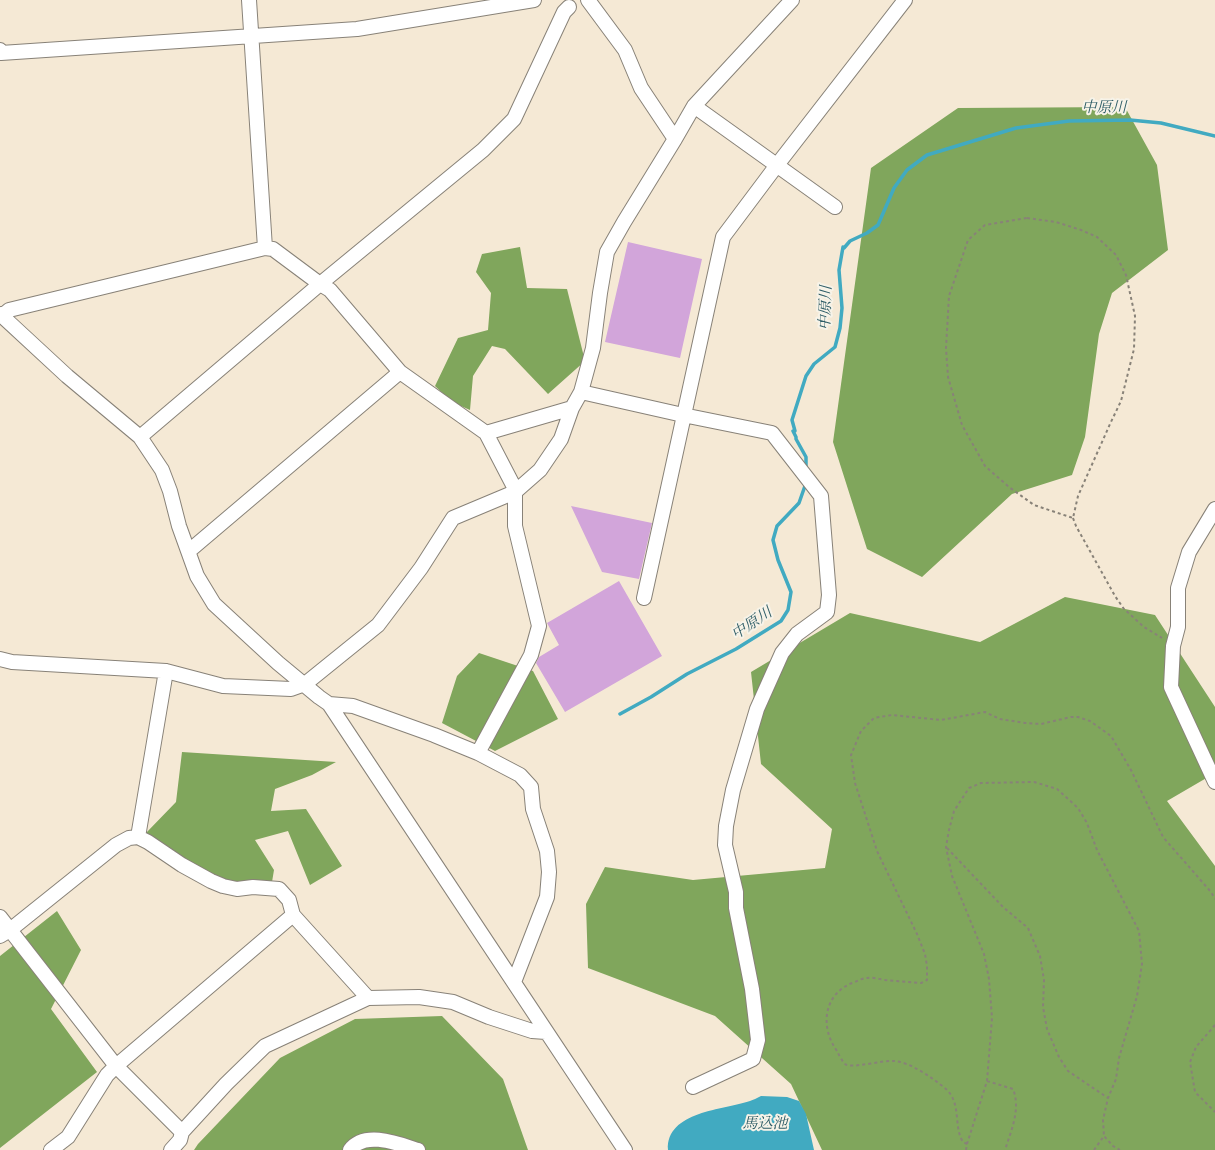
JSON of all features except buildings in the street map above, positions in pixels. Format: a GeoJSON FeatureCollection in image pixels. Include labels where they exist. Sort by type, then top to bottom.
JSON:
{"type":"FeatureCollection","features":[{"type":"Feature","properties":{"kind":"street"},"geometry":{"type":"LineString","coordinates":[[249,0],[265,248]]}},
{"type":"Feature","properties":{"kind":"street"},"geometry":{"type":"LineString","coordinates":[[0,50],[1,53],[357,29],[534,0]]}},
{"type":"Feature","properties":{"kind":"street"},"geometry":{"type":"LineString","coordinates":[[588,0],[625,50],[641,88],[675,139]]}},
{"type":"Feature","properties":{"kind":"street"},"geometry":{"type":"LineString","coordinates":[[0,659],[12,662],[166,671],[223,686],[291,689],[305,684],[378,625],[421,568],[453,518],[515,492],[540,470],[562,439],[572,408],[581,392],[593,348],[607,252],[694,106],[792,0]]}},
{"type":"Feature","properties":{"kind":"street"},"geometry":{"type":"LineString","coordinates":[[644,598],[723,237],[905,0]]}},
{"type":"Feature","properties":{"kind":"street"},"geometry":{"type":"LineString","coordinates":[[140,437],[320,284],[483,150],[514,119],[564,12],[572,2]]}},
{"type":"Feature","properties":{"kind":"street"},"geometry":{"type":"LineString","coordinates":[[694,106],[835,207]]}},
{"type":"Feature","properties":{"kind":"street"},"geometry":{"type":"LineString","coordinates":[[478,753],[531,655],[539,626],[515,526],[515,492],[513,485],[486,433],[400,372],[330,290],[273,249],[265,248],[9,310],[1,315],[67,376],[140,437],[162,470],[170,492],[179,526],[197,576],[214,604],[278,663],[329,704],[625,1150]]}},
{"type":"Feature","properties":{"kind":"street"},"geometry":{"type":"LineString","coordinates":[[189,551],[400,372]]}},
{"type":"Feature","properties":{"kind":"street"},"geometry":{"type":"LineString","coordinates":[[581,392],[772,433],[821,496],[829,595],[827,612],[797,634],[782,653],[757,709],[733,790],[726,826],[725,845],[736,892],[736,908],[752,989],[758,1040],[753,1059],[693,1086]]}},
{"type":"Feature","properties":{"kind":"street"},"geometry":{"type":"LineString","coordinates":[[486,433],[572,408]]}},
{"type":"Feature","properties":{"kind":"street"},"geometry":{"type":"LineString","coordinates":[[1215,509],[1189,552],[1178,588],[1178,627],[1173,646],[1171,687],[1215,782]]}},
{"type":"Feature","properties":{"kind":"street"},"geometry":{"type":"LineString","coordinates":[[138,837],[166,671]]}},
{"type":"Feature","properties":{"kind":"street"},"geometry":{"type":"LineString","coordinates":[[329,704],[353,706],[434,735],[478,753],[520,775],[531,787],[534,809],[547,852],[549,872],[547,897],[514,982]]}},
{"type":"Feature","properties":{"kind":"street"},"geometry":{"type":"LineString","coordinates":[[5,933],[116,845],[129,838],[138,837],[148,842],[182,866],[223,886],[236,889],[253,887],[279,888],[289,900],[293,915],[368,998]]}},
{"type":"Feature","properties":{"kind":"street"},"geometry":{"type":"LineString","coordinates":[[51,1150],[68,1136],[107,1075],[116,1066],[293,915]]}},
{"type":"Feature","properties":{"kind":"street"},"geometry":{"type":"LineString","coordinates":[[0,917],[5,933],[116,1066],[182,1132]]}},
{"type":"Feature","properties":{"kind":"street"},"geometry":{"type":"LineString","coordinates":[[171,1150],[180,1140],[182,1132],[226,1084],[265,1046],[368,998],[419,997],[453,1002],[489,1017],[532,1031],[546,1032]]}},
{"type":"Feature","properties":{"kind":"street"},"geometry":{"type":"LineString","coordinates":[[350,1150],[352,1146],[361,1141],[375,1140],[391,1142],[418,1150]]}},
{"type":"Feature","properties":{"kind":"path"},"geometry":{"type":"LineString","coordinates":[[1073,518],[1034,505],[985,466],[962,425],[948,377],[946,348],[950,296],[968,240],[985,225],[1027,218],[1056,222],[1082,230],[1097,237],[1116,255],[1126,275],[1135,316],[1134,349],[1122,401],[1110,424],[1078,496],[1073,518],[1115,596],[1124,609],[1144,627],[1173,646]]}},
{"type":"Feature","properties":{"kind":"path"},"geometry":{"type":"LineString","coordinates":[[967,1144],[963,1142],[959,1136],[957,1110],[954,1100],[946,1090],[926,1075],[904,1063],[894,1060],[854,1066],[845,1064],[831,1044],[827,1029],[826,1013],[831,1001],[838,992],[848,984],[867,978],[921,983],[927,980],[925,954],[877,851],[855,783],[851,755],[861,731],[874,718],[892,715],[942,720],[985,712],[1000,719],[1026,723],[1041,724],[1071,717],[1078,717],[1090,721],[1111,736],[1131,770],[1163,837],[1211,892],[1215,899]]}},
{"type":"Feature","properties":{"kind":"path"},"geometry":{"type":"LineString","coordinates":[[966,1150],[987,1081],[992,1018],[989,979],[984,954],[952,876],[946,848],[949,830],[954,811],[969,788],[981,783],[1034,782],[1057,789],[1078,808],[1087,823],[1097,850],[1140,931],[1142,964],[1137,996],[1119,1058],[1116,1079],[1108,1098],[1103,1120],[1104,1136],[1113,1146],[1120,1150]]}},
{"type":"Feature","properties":{"kind":"path"},"geometry":{"type":"LineString","coordinates":[[946,848],[1003,907],[1028,928],[1040,956],[1044,980],[1043,1007],[1047,1028],[1059,1057],[1068,1071],[1108,1098]]}},
{"type":"Feature","properties":{"kind":"path"},"geometry":{"type":"LineString","coordinates":[[1215,1025],[1196,1048],[1190,1062],[1195,1092],[1215,1112]]}},
{"type":"Feature","properties":{"kind":"path"},"geometry":{"type":"LineString","coordinates":[[987,1081],[1013,1089],[1015,1095],[1015,1118],[1005,1150]]}},
{"type":"Feature","properties":{"kind":"path"},"geometry":{"type":"LineString","coordinates":[[1094,1150],[1104,1136]]}},
{"type":"Feature","properties":{"kind":"green space"},"geometry":{"type":"Polygon","coordinates":[[[1125,107],[1157,165],[1168,250],[1112,293],[1099,334],[1085,437],[1072,475],[1012,494],[922,577],[867,549],[833,442],[871,168],[958,108],[1125,107]]]}},
{"type":"Feature","properties":{"kind":"green space"},"geometry":{"type":"Polygon","coordinates":[[[520,247],[527,288],[567,289],[585,361],[548,394],[505,349],[492,346],[473,376],[470,410],[452,402],[435,386],[458,338],[488,330],[491,293],[476,272],[482,254],[520,247]]]}},
{"type":"Feature","properties":{"kind":"green space"},"geometry":{"type":"Polygon","coordinates":[[[1065,597],[1155,615],[1215,707],[1215,773],[1167,801],[1215,866],[1215,1150],[822,1150],[791,1084],[715,1016],[588,968],[586,904],[605,867],[693,880],[825,868],[832,829],[761,764],[751,672],[850,613],[980,642],[1065,597]]]}},
{"type":"Feature","properties":{"kind":"green space"},"geometry":{"type":"Polygon","coordinates":[[[479,653],[533,671],[558,719],[495,751],[442,723],[457,676],[479,653]]]}},
{"type":"Feature","properties":{"kind":"green space"},"geometry":{"type":"Polygon","coordinates":[[[182,752],[336,762],[312,775],[275,789],[271,811],[306,809],[342,866],[310,885],[288,831],[255,840],[274,870],[272,882],[232,882],[196,868],[146,833],[176,802],[182,752]]]}},
{"type":"Feature","properties":{"kind":"green space"},"geometry":{"type":"Polygon","coordinates":[[[57,911],[81,950],[51,1009],[97,1072],[0,1148],[0,956],[57,911]]]}},
{"type":"Feature","properties":{"kind":"green space"},"geometry":{"type":"Polygon","coordinates":[[[442,1016],[503,1079],[528,1150],[194,1150],[280,1058],[355,1019],[442,1016]]]}},
{"type":"Feature","properties":{"kind":"water","name":"馬込池"},"geometry":{"type":"Polygon","coordinates":[[[761,1096],[787,1097],[799,1101],[806,1114],[814,1150],[668,1150],[670,1137],[676,1127],[686,1120],[698,1114],[750,1101],[761,1096]]]}},
{"type":"Feature","properties":{"kind":"waterway","name":"中原川"},"geometry":{"type":"LineString","coordinates":[[806,469],[806,457],[796,439],[793,431],[795,431],[792,420],[806,376],[814,364],[835,347],[840,328],[842,308],[839,270],[843,247],[844,248],[850,241],[867,233],[878,225],[894,188],[907,170],[927,155],[1016,128],[1069,121],[1130,120],[1161,123],[1215,136]]}},
{"type":"Feature","properties":{"kind":"waterway","name":"中原川"},"geometry":{"type":"LineString","coordinates":[[620,714],[651,697],[687,674],[736,649],[781,621],[788,610],[791,592],[778,560],[773,540],[777,526],[799,503],[806,483]]}}]}
